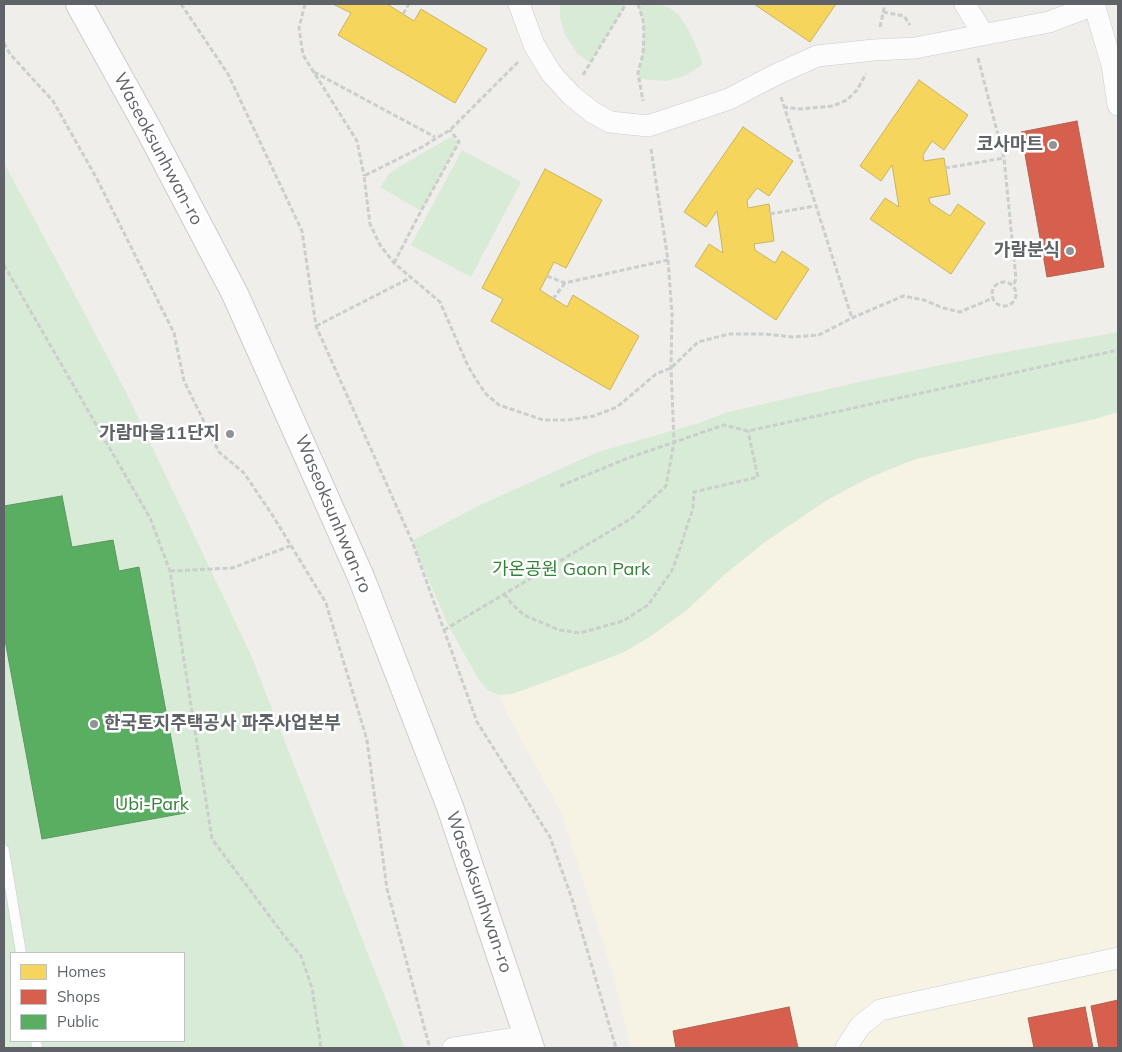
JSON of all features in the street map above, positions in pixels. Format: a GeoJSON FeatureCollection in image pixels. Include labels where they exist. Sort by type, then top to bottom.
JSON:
{"type":"FeatureCollection","features":[{"type":"Feature","properties":{"kind":"street","name":"Waseoksunhwan-ro"},"geometry":{"type":"LineString","coordinates":[[79,4],[150,132],[235,294],[361,577],[450,807],[530,1042]]}},
{"type":"Feature","properties":{"kind":"street"},"geometry":{"type":"LineString","coordinates":[[519,4],[534,46],[551,73],[571,95],[592,112],[610,122],[648,126],[729,99],[817,56],[915,48],[1050,22],[1094,4],[1112,65],[1118,105]]}},
{"type":"Feature","properties":{"kind":"street"},"geometry":{"type":"LineString","coordinates":[[966,4],[977,35]]}},
{"type":"Feature","properties":{"kind":"street"},"geometry":{"type":"LineString","coordinates":[[846,1048],[860,1026],[880,1010],[1118,958]]}},
{"type":"Feature","properties":{"kind":"street"},"geometry":{"type":"LineString","coordinates":[[453,1048],[530,1042]]}},
{"type":"Feature","properties":{"kind":"lane"},"geometry":{"type":"LineString","coordinates":[[4,850],[21,952]]}},
{"type":"Feature","properties":{"kind":"path"},"geometry":{"type":"LineString","coordinates":[[181,4],[228,74],[302,231],[316,326],[412,541],[477,722],[550,837],[573,902],[616,1048]]}},
{"type":"Feature","properties":{"kind":"path"},"geometry":{"type":"LineString","coordinates":[[305,4],[300,28],[302,55],[357,140],[370,224],[380,245],[394,263],[440,302],[468,366],[486,394],[499,405],[543,420],[568,420],[594,416],[617,407],[656,374],[671,368],[698,342],[729,334],[765,334],[792,337],[818,335],[903,296],[924,300],[943,308],[960,312],[993,298]]}},
{"type":"Feature","properties":{"kind":"path"},"geometry":{"type":"LineString","coordinates":[[403,14],[409,4]]}},
{"type":"Feature","properties":{"kind":"path"},"geometry":{"type":"LineString","coordinates":[[571,95],[626,4]]}},
{"type":"Feature","properties":{"kind":"path"},"geometry":{"type":"LineString","coordinates":[[444,630],[632,518],[666,486],[674,442],[671,368],[672,314],[668,260],[639,77],[644,43],[643,20],[638,4]]}},
{"type":"Feature","properties":{"kind":"path"},"geometry":{"type":"LineString","coordinates":[[977,35],[1004,158],[1016,279],[1013,286]]}},
{"type":"Feature","properties":{"kind":"path"},"geometry":{"type":"LineString","coordinates":[[4,43],[10,54],[53,101],[98,179],[174,333],[184,381],[219,452],[244,473],[273,516],[326,603],[367,740],[386,889],[430,1048]]}},
{"type":"Feature","properties":{"kind":"path"},"geometry":{"type":"LineString","coordinates":[[364,176],[450,130],[534,46]]}},
{"type":"Feature","properties":{"kind":"path"},"geometry":{"type":"LineString","coordinates":[[783,107],[800,109],[833,106],[848,100],[862,84],[874,50]]}},
{"type":"Feature","properties":{"kind":"path"},"geometry":{"type":"LineString","coordinates":[[312,71],[435,136]]}},
{"type":"Feature","properties":{"kind":"path"},"geometry":{"type":"LineString","coordinates":[[775,75],[783,107],[852,318]]}},
{"type":"Feature","properties":{"kind":"path"},"geometry":{"type":"LineString","coordinates":[[394,263],[459,142],[450,130]]}},
{"type":"Feature","properties":{"kind":"path"},"geometry":{"type":"LineString","coordinates":[[945,168],[1004,158]]}},
{"type":"Feature","properties":{"kind":"path"},"geometry":{"type":"LineString","coordinates":[[770,214],[815,206]]}},
{"type":"Feature","properties":{"kind":"path"},"geometry":{"type":"LineString","coordinates":[[547,276],[565,283],[668,260]]}},
{"type":"Feature","properties":{"kind":"path"},"geometry":{"type":"LineString","coordinates":[[4,265],[150,518],[170,571],[212,840],[301,956],[312,988],[321,1048]]}},
{"type":"Feature","properties":{"kind":"path"},"geometry":{"type":"LineString","coordinates":[[316,326],[410,278]]}},
{"type":"Feature","properties":{"kind":"path"},"geometry":{"type":"LineString","coordinates":[[1006,282],[1013,286],[1016,293],[1011,304],[1008,306],[996,303],[992,292],[999,283],[1006,282]]}},
{"type":"Feature","properties":{"kind":"path"},"geometry":{"type":"LineString","coordinates":[[554,299],[565,283]]}},
{"type":"Feature","properties":{"kind":"path"},"geometry":{"type":"LineString","coordinates":[[560,486],[628,458],[724,425],[748,431],[1118,350]]}},
{"type":"Feature","properties":{"kind":"path"},"geometry":{"type":"LineString","coordinates":[[504,594],[524,616],[559,630],[580,633],[623,621],[648,605],[673,566],[693,508],[694,492],[758,477],[748,431]]}},
{"type":"Feature","properties":{"kind":"path"},"geometry":{"type":"LineString","coordinates":[[170,571],[232,568],[290,546]]}},
{"type":"Feature","properties":{"kind":"shaded area"},"geometry":{"type":"Polygon","coordinates":[[[1118,412],[1118,1048],[631,1048],[613,974],[561,812],[505,709],[500,695],[525,690],[626,651],[648,638],[765,542],[827,500],[890,468],[916,459],[1095,419],[1118,412]]]}},
{"type":"Feature","properties":{"kind":"green space"},"geometry":{"type":"Polygon","coordinates":[[[560,4],[626,4],[590,63],[577,53],[565,35],[560,17],[560,4]]]}},
{"type":"Feature","properties":{"kind":"green space"},"geometry":{"type":"Polygon","coordinates":[[[643,4],[657,4],[668,7],[678,14],[688,29],[700,55],[702,64],[699,67],[684,76],[667,81],[639,79],[644,43],[643,20],[639,7],[643,4]]]}},
{"type":"Feature","properties":{"kind":"green space"},"geometry":{"type":"Polygon","coordinates":[[[451,137],[459,142],[421,211],[380,187],[389,174],[400,166],[451,137]]]}},
{"type":"Feature","properties":{"kind":"green space"},"geometry":{"type":"Polygon","coordinates":[[[462,150],[521,182],[471,277],[411,245],[462,150]]]}},
{"type":"Feature","properties":{"kind":"green space","name":"Ubi-Park"},"geometry":{"type":"Polygon","coordinates":[[[4,163],[127,394],[251,655],[405,1048],[4,1048],[4,163]]]}},
{"type":"Feature","properties":{"kind":"green space","name":"가온공원 Gaon Park"},"geometry":{"type":"Polygon","coordinates":[[[1118,332],[1118,412],[1095,419],[916,459],[868,478],[827,500],[765,542],[724,575],[687,610],[648,638],[626,651],[512,694],[500,695],[489,691],[480,682],[448,625],[412,541],[478,506],[598,452],[699,423],[728,412],[873,379],[1000,353],[1118,332]]]}},
{"type":"Feature","properties":{"kind":"building: Homes"},"geometry":{"type":"Polygon","coordinates":[[[333,4],[387,4],[414,21],[421,9],[487,49],[455,103],[338,35],[351,13],[333,4]]]}},
{"type":"Feature","properties":{"kind":"building: Homes"},"geometry":{"type":"Polygon","coordinates":[[[754,4],[836,4],[810,42],[754,4]]]}},
{"type":"Feature","properties":{"kind":"building: Homes"},"geometry":{"type":"Polygon","coordinates":[[[919,80],[968,115],[944,150],[932,141],[923,155],[924,161],[944,158],[950,194],[929,198],[930,203],[950,216],[958,204],[985,223],[951,274],[870,219],[885,198],[899,207],[892,165],[881,181],[860,166],[919,80]]]}},
{"type":"Feature","properties":{"kind":"building: Homes"},"geometry":{"type":"Polygon","coordinates":[[[743,127],[793,161],[769,196],[757,188],[747,201],[748,208],[769,204],[774,241],[754,244],[755,250],[775,263],[782,251],[809,269],[776,320],[695,266],[709,244],[723,253],[717,211],[706,227],[684,212],[743,127]]]}},
{"type":"Feature","properties":{"kind":"building: Homes"},"geometry":{"type":"Polygon","coordinates":[[[545,169],[602,200],[566,268],[554,262],[540,290],[567,307],[573,295],[639,336],[610,390],[491,321],[503,299],[482,288],[545,169]]]}},
{"type":"Feature","properties":{"kind":"building: Shops"},"geometry":{"type":"Polygon","coordinates":[[[1077,121],[1104,267],[1047,277],[1021,132],[1077,121]]]}},
{"type":"Feature","properties":{"kind":"building: Shops"},"geometry":{"type":"Polygon","coordinates":[[[1118,1000],[1118,1048],[1099,1048],[1091,1006],[1118,1000]]]}},
{"type":"Feature","properties":{"kind":"building: Shops"},"geometry":{"type":"Polygon","coordinates":[[[789,1007],[798,1048],[676,1048],[673,1031],[789,1007]]]}},
{"type":"Feature","properties":{"kind":"building: Shops"},"geometry":{"type":"Polygon","coordinates":[[[1085,1007],[1093,1048],[1034,1048],[1028,1018],[1085,1007]]]}},
{"type":"Feature","properties":{"kind":"building: Public","name":"한국토지주택공사 파주사업본부"},"geometry":{"type":"Polygon","coordinates":[[[62,496],[72,547],[113,540],[119,571],[139,567],[185,813],[42,839],[4,635],[4,506],[62,496]]]}},
{"type":"Feature","properties":{"kind":"place","name":"코사마트"},"geometry":{"type":"Point","coordinates":[1053,145]}},
{"type":"Feature","properties":{"kind":"place","name":"가람분식"},"geometry":{"type":"Point","coordinates":[1070,251]}},
{"type":"Feature","properties":{"kind":"place","name":"가람마을11단지"},"geometry":{"type":"Point","coordinates":[230,434]}},
{"type":"Feature","properties":{"kind":"place","name":"한국토지주택공사 파주사업본부"},"geometry":{"type":"Point","coordinates":[94,724]}}]}
